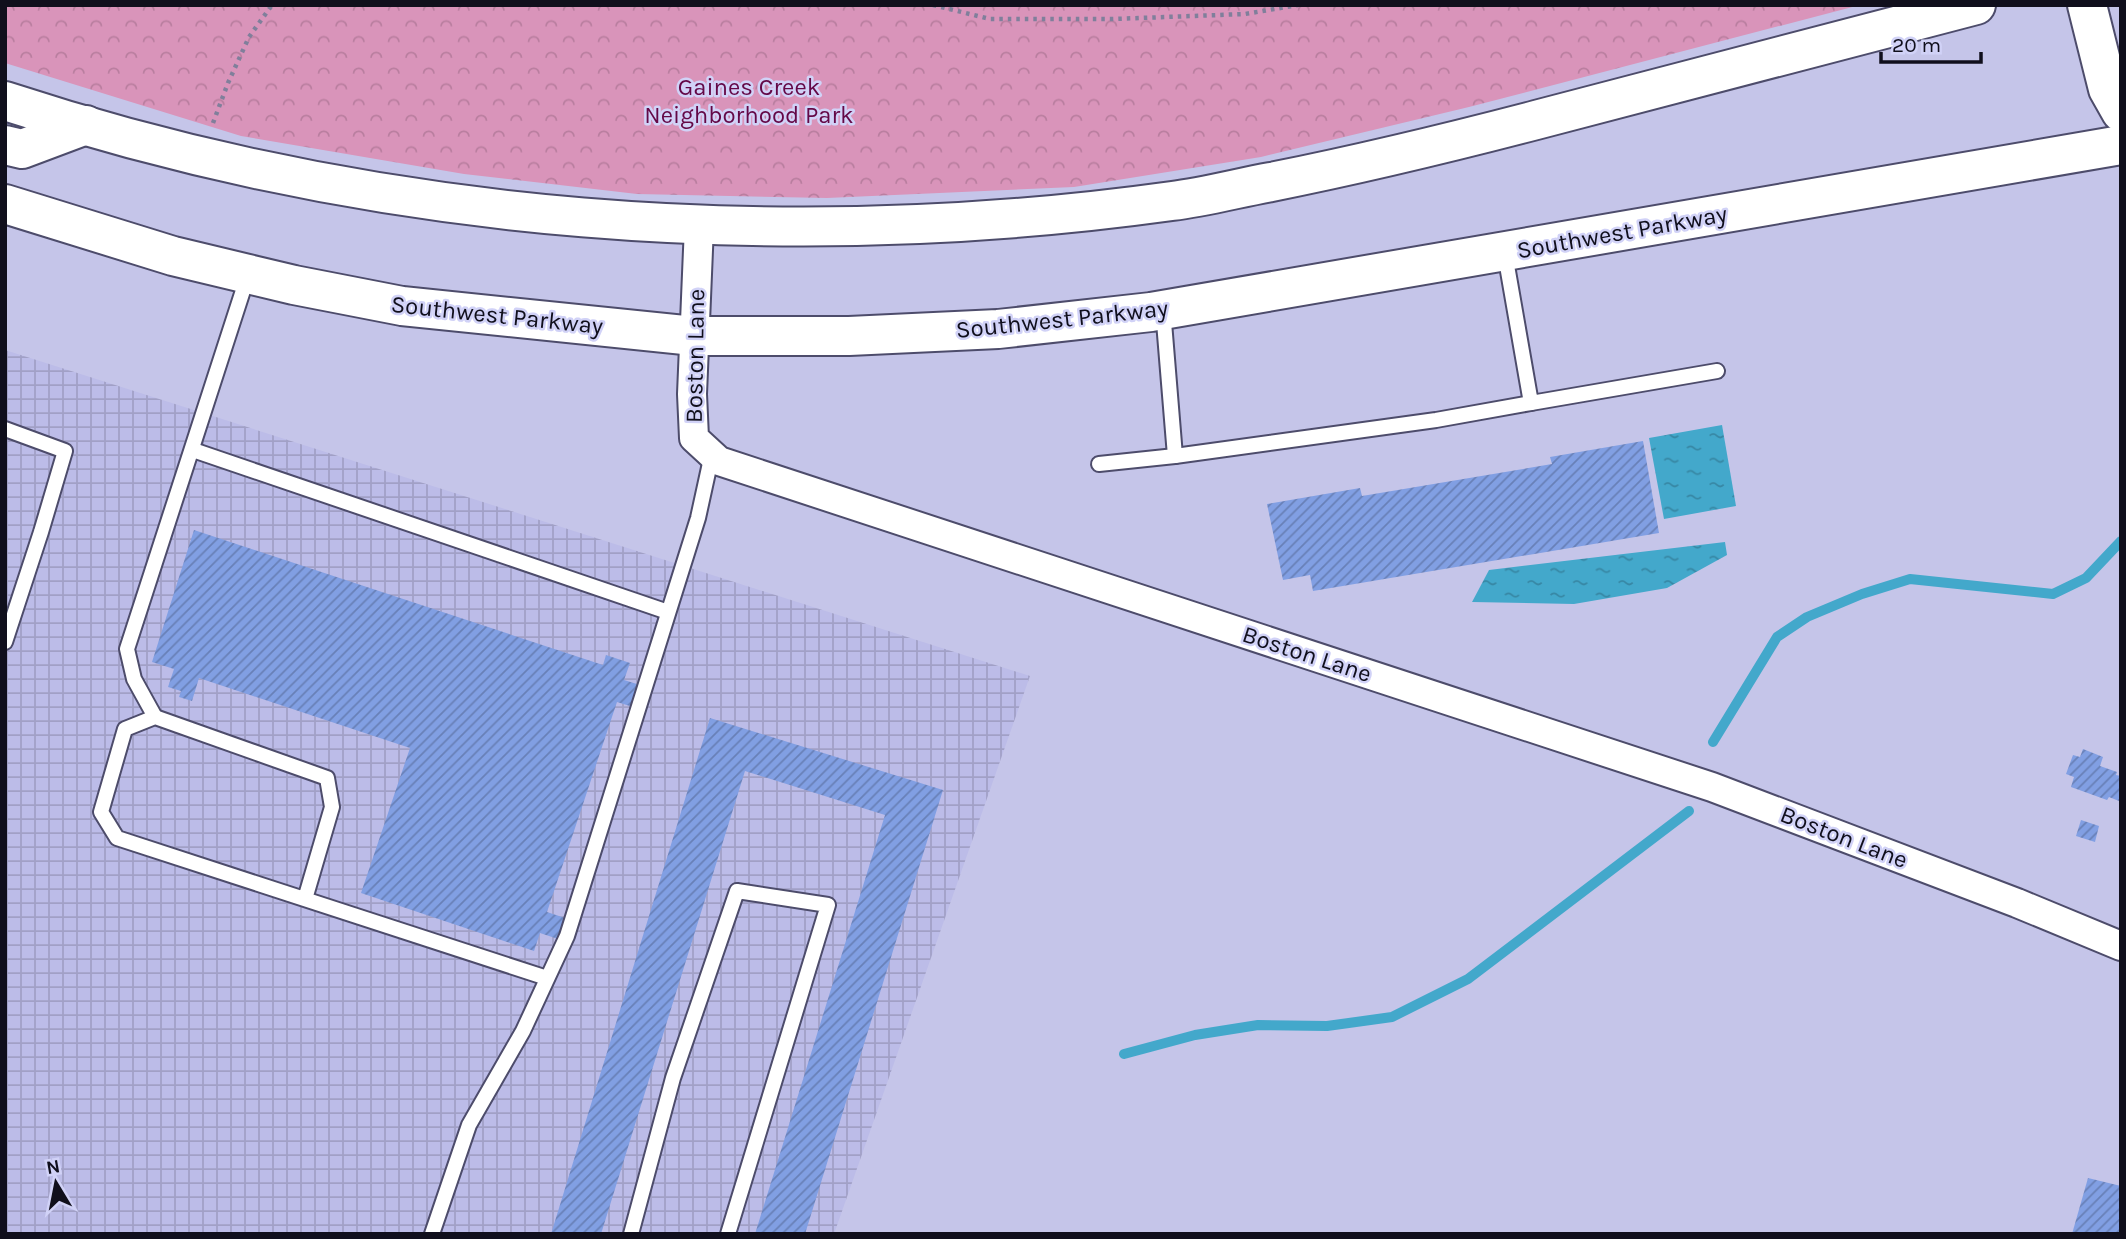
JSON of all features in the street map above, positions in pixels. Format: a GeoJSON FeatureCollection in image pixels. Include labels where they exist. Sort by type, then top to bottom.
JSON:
{"type":"FeatureCollection","features":[{"type":"Feature","properties":{"kind":"main road"},"geometry":{"type":"LineString","coordinates":[[5,101],[201,156],[309,180],[590,219],[699,226],[834,228],[993,220],[1175,201],[1384,159],[1976,5]]}},
{"type":"Feature","properties":{"kind":"main road"},"geometry":{"type":"LineString","coordinates":[[2087,5],[2108,89],[2121,112]]}},
{"type":"Feature","properties":{"kind":"main road"},"geometry":{"type":"LineString","coordinates":[[5,145],[22,149],[86,125]]}},
{"type":"Feature","properties":{"kind":"main road","name":"Southwest Parkway"},"geometry":{"type":"LineString","coordinates":[[5,204],[173,256],[402,306],[694,336],[849,336],[998,329],[1163,310],[2121,145]]}},
{"type":"Feature","properties":{"kind":"street","name":"Boston Lane"},"geometry":{"type":"LineString","coordinates":[[699,226],[692,394],[694,438],[719,461],[1712,787],[2018,903],[2121,946]]}},
{"type":"Feature","properties":{"kind":"lane"},"geometry":{"type":"LineString","coordinates":[[1505,252],[1531,404]]}},
{"type":"Feature","properties":{"kind":"lane"},"geometry":{"type":"LineString","coordinates":[[155,717],[134,679],[127,649],[248,274]]}},
{"type":"Feature","properties":{"kind":"lane"},"geometry":{"type":"LineString","coordinates":[[1163,310],[1175,456]]}},
{"type":"Feature","properties":{"kind":"lane"},"geometry":{"type":"LineString","coordinates":[[1099,464],[1436,420],[1717,371]]}},
{"type":"Feature","properties":{"kind":"lane"},"geometry":{"type":"LineString","coordinates":[[5,429],[65,451],[5,642]]}},
{"type":"Feature","properties":{"kind":"lane"},"geometry":{"type":"LineString","coordinates":[[193,450],[668,612]]}},
{"type":"Feature","properties":{"kind":"lane"},"geometry":{"type":"LineString","coordinates":[[432,1234],[469,1125],[523,1031],[567,936],[698,518],[712,454]]}},
{"type":"Feature","properties":{"kind":"lane"},"geometry":{"type":"LineString","coordinates":[[305,899],[332,807],[327,778],[155,717],[125,729],[101,812],[117,838],[547,978]]}},
{"type":"Feature","properties":{"kind":"lane"},"geometry":{"type":"LineString","coordinates":[[631,1234],[673,1078],[737,891],[828,905],[728,1234]]}},
{"type":"Feature","properties":{"kind":"path"},"geometry":{"type":"LineString","coordinates":[[201,156],[228,83],[249,37],[272,5]]}},
{"type":"Feature","properties":{"kind":"path"},"geometry":{"type":"LineString","coordinates":[[933,5],[990,19],[1114,19],[1245,14],[1298,5]]}},
{"type":"Feature","properties":{"kind":"shaded area"},"geometry":{"type":"Polygon","coordinates":[[[5,350],[1030,676],[834,1234],[5,1234],[5,350]]]}},
{"type":"Feature","properties":{"kind":"green space","name":"Gaines Creek Neighborhood Park"},"geometry":{"type":"Polygon","coordinates":[[[5,5],[1860,5],[1469,107],[1261,157],[1074,187],[827,198],[637,194],[464,174],[241,136],[5,63],[5,5]]]}},
{"type":"Feature","properties":{"kind":"water"},"geometry":{"type":"Polygon","coordinates":[[[1722,425],[1736,506],[1664,519],[1649,438],[1722,425]]]}},
{"type":"Feature","properties":{"kind":"water"},"geometry":{"type":"Polygon","coordinates":[[[1725,542],[1727,555],[1667,588],[1574,604],[1472,602],[1489,570],[1725,542]]]}},
{"type":"Feature","properties":{"kind":"building"},"geometry":{"type":"Polygon","coordinates":[[[1643,441],[1659,533],[1313,591],[1310,575],[1283,580],[1267,504],[1360,488],[1362,496],[1552,464],[1550,457],[1643,441]]]}},
{"type":"Feature","properties":{"kind":"building"},"geometry":{"type":"Polygon","coordinates":[[[194,530],[603,665],[606,655],[630,663],[624,680],[640,685],[633,707],[617,702],[547,912],[568,919],[561,940],[540,933],[534,951],[361,893],[410,748],[199,678],[192,701],[179,697],[181,691],[168,687],[174,669],[152,662],[194,530]]]}},
{"type":"Feature","properties":{"kind":"building"},"geometry":{"type":"Polygon","coordinates":[[[710,718],[943,790],[805,1234],[755,1234],[885,815],[745,771],[601,1234],[551,1234],[710,718]]]}},
{"type":"Feature","properties":{"kind":"building"},"geometry":{"type":"Polygon","coordinates":[[[2083,749],[2103,757],[2100,766],[2121,776],[2119,801],[2109,797],[2107,800],[2071,787],[2074,777],[2066,774],[2073,755],[2080,757],[2083,749]]]}},
{"type":"Feature","properties":{"kind":"building"},"geometry":{"type":"Polygon","coordinates":[[[2081,820],[2099,826],[2095,842],[2076,836],[2081,820]]]}},
{"type":"Feature","properties":{"kind":"building"},"geometry":{"type":"Polygon","coordinates":[[[2088,1178],[2121,1186],[2121,1234],[2072,1234],[2088,1178]]]}},
{"type":"Feature","properties":{"kind":"waterway"},"geometry":{"type":"LineString","coordinates":[[1713,742],[1777,637],[1807,617],[1862,594],[1910,579],[2053,594],[2086,578],[2121,541]]}},
{"type":"Feature","properties":{"kind":"waterway"},"geometry":{"type":"LineString","coordinates":[[1124,1054],[1195,1035],[1258,1025],[1327,1026],[1392,1017],[1468,979],[1689,811]]}}]}
